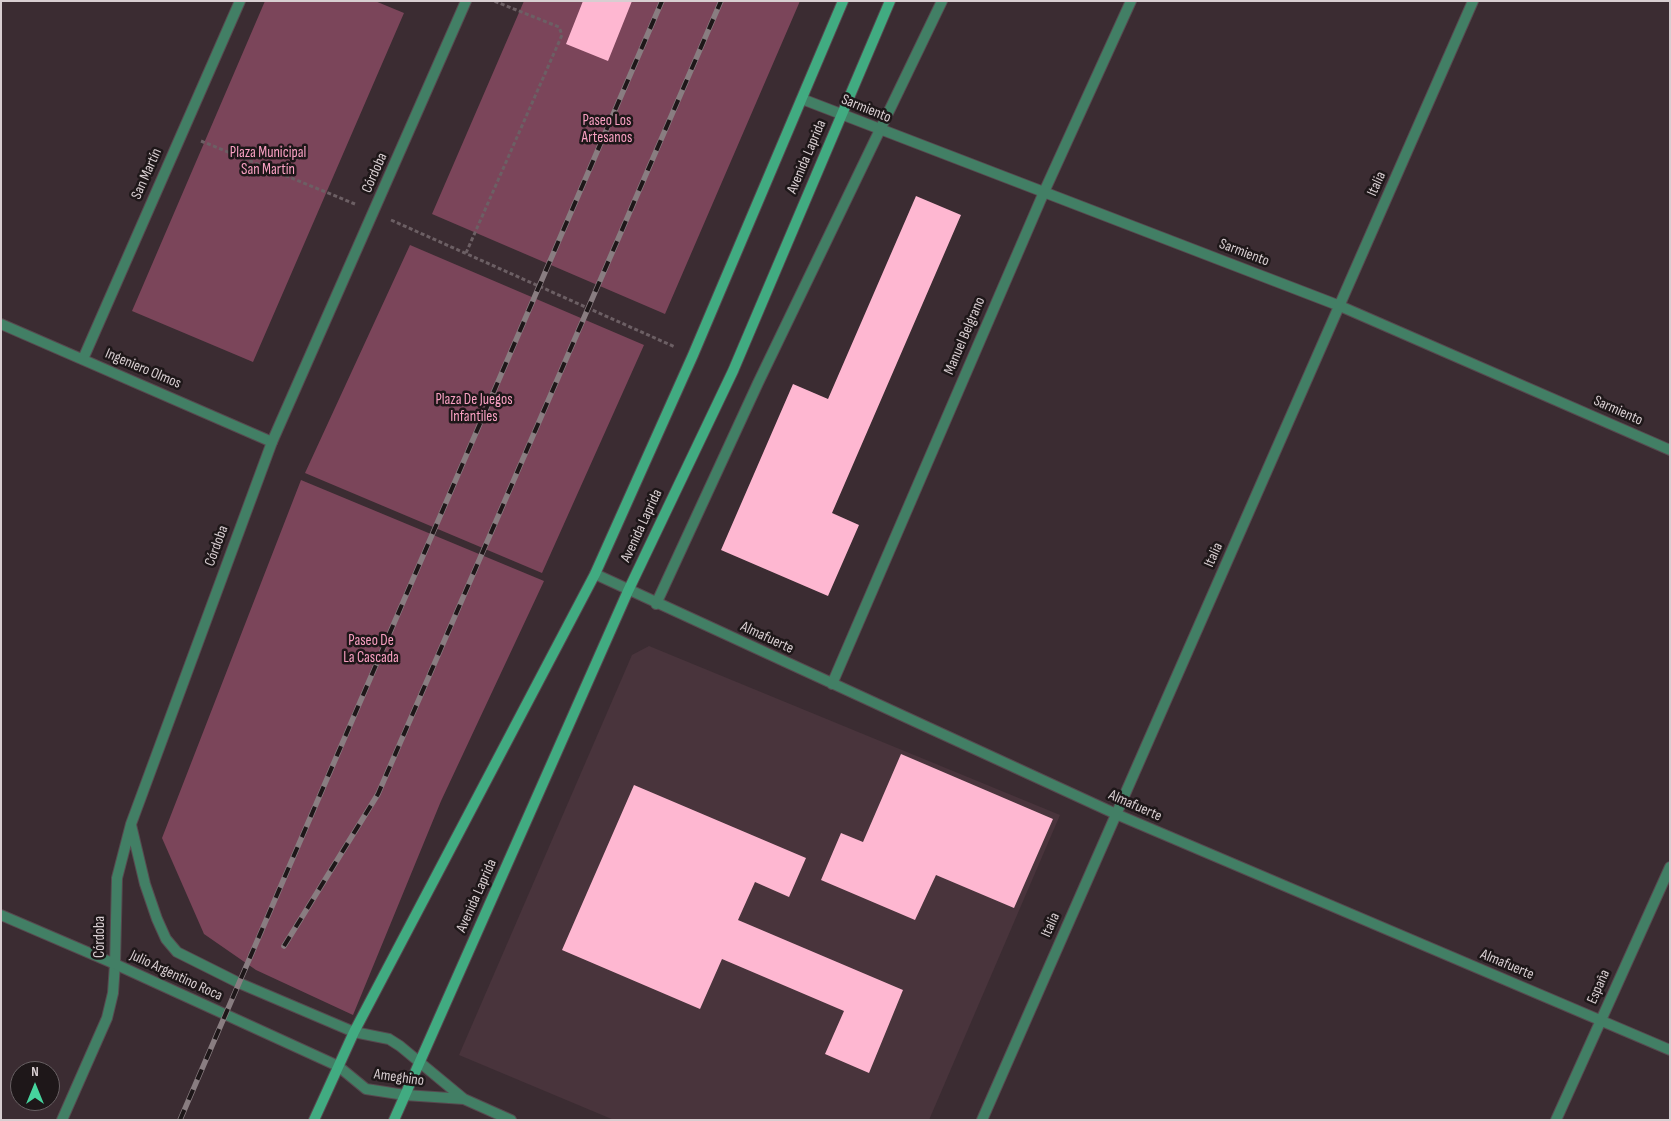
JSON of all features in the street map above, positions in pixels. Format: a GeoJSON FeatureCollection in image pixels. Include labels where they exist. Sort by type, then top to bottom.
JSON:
{"type":"FeatureCollection","features":[{"type":"Feature","properties":{"kind":"main road","name":"Avenida Laprida"},"geometry":{"type":"LineString","coordinates":[[314,1120],[354,1032],[594,574],[693,355],[843,1]]}},
{"type":"Feature","properties":{"kind":"main road","name":"Avenida Laprida"},"geometry":{"type":"LineString","coordinates":[[394,1120],[628,591],[733,371],[890,1]]}},
{"type":"Feature","properties":{"kind":"street","name":"San Martín"},"geometry":{"type":"LineString","coordinates":[[83,359],[240,1]]}},
{"type":"Feature","properties":{"kind":"street","name":"Córdoba"},"geometry":{"type":"LineString","coordinates":[[62,1120],[107,1018],[113,993],[117,878],[131,824],[272,442],[466,1]]}},
{"type":"Feature","properties":{"kind":"street"},"geometry":{"type":"LineString","coordinates":[[656,604],[758,383],[942,1]]}},
{"type":"Feature","properties":{"kind":"street","name":"Manuel Belgrano"},"geometry":{"type":"LineString","coordinates":[[832,684],[1044,192],[1131,1]]}},
{"type":"Feature","properties":{"kind":"street","name":"Italia"},"geometry":{"type":"LineString","coordinates":[[982,1120],[1473,1]]}},
{"type":"Feature","properties":{"kind":"street","name":"Sarmiento"},"geometry":{"type":"LineString","coordinates":[[802,99],[1340,306],[1670,450]]}},
{"type":"Feature","properties":{"kind":"street","name":"Ingeniero Olmos"},"geometry":{"type":"LineString","coordinates":[[1,324],[272,442]]}},
{"type":"Feature","properties":{"kind":"street","name":"Almafuerte"},"geometry":{"type":"LineString","coordinates":[[594,574],[1116,814],[1670,1050]]}},
{"type":"Feature","properties":{"kind":"street","name":"Ameghino"},"geometry":{"type":"LineString","coordinates":[[131,824],[145,884],[157,919],[166,939],[177,952],[239,983],[354,1032],[389,1039],[464,1099],[511,1120]]}},
{"type":"Feature","properties":{"kind":"street","name":"España"},"geometry":{"type":"LineString","coordinates":[[1556,1120],[1670,867]]}},
{"type":"Feature","properties":{"kind":"street","name":"Julio Argentino Roca"},"geometry":{"type":"LineString","coordinates":[[1,915],[115,964],[338,1066]]}},
{"type":"Feature","properties":{"kind":"street","name":"Ameghino"},"geometry":{"type":"LineString","coordinates":[[338,1066],[366,1089],[404,1095],[464,1099]]}},
{"type":"Feature","properties":{"kind":"path"},"geometry":{"type":"LineString","coordinates":[[466,253],[562,35],[559,27],[494,1]]}},
{"type":"Feature","properties":{"kind":"path"},"geometry":{"type":"LineString","coordinates":[[182,133],[374,212],[693,355]]}},
{"type":"Feature","properties":{"kind":"shaded area"},"geometry":{"type":"Polygon","coordinates":[[[649,646],[1060,815],[929,1120],[614,1120],[459,1055],[632,655],[649,646]]]}},
{"type":"Feature","properties":{"kind":"green space","name":"Plaza Municipal San Martín"},"geometry":{"type":"Polygon","coordinates":[[[265,1],[375,1],[404,13],[253,362],[132,311],[265,1]]]}},
{"type":"Feature","properties":{"kind":"green space","name":"Paseo Los Artesanos"},"geometry":{"type":"Polygon","coordinates":[[[524,1],[800,1],[665,314],[432,214],[524,1]]]}},
{"type":"Feature","properties":{"kind":"green space","name":"Plaza De Juegos Infantiles"},"geometry":{"type":"Polygon","coordinates":[[[410,245],[644,345],[542,573],[305,473],[410,245]]]}},
{"type":"Feature","properties":{"kind":"green space","name":"Paseo De La Cascada"},"geometry":{"type":"Polygon","coordinates":[[[301,480],[544,581],[441,801],[353,1015],[256,970],[204,934],[162,838],[301,480]]]}},
{"type":"Feature","properties":{"kind":"building"},"geometry":{"type":"Polygon","coordinates":[[[583,1],[632,1],[608,61],[566,44],[583,1]]]}},
{"type":"Feature","properties":{"kind":"building"},"geometry":{"type":"Polygon","coordinates":[[[916,196],[961,215],[832,513],[859,525],[828,596],[721,550],[793,384],[828,399],[916,196]]]}},
{"type":"Feature","properties":{"kind":"building"},"geometry":{"type":"Polygon","coordinates":[[[901,754],[1053,819],[1014,908],[936,875],[915,920],[821,880],[841,833],[863,842],[901,754]]]}},
{"type":"Feature","properties":{"kind":"building"},"geometry":{"type":"Polygon","coordinates":[[[634,785],[806,858],[789,897],[755,882],[738,920],[903,990],[869,1073],[825,1054],[844,1011],[722,959],[700,1009],[562,950],[634,785]]]}},
{"type":"Feature","properties":{"kind":"railway"},"geometry":{"type":"LineString","coordinates":[[180,1120],[662,1]]}},
{"type":"Feature","properties":{"kind":"railway"},"geometry":{"type":"LineString","coordinates":[[284,946],[378,794],[721,1]]}}]}
